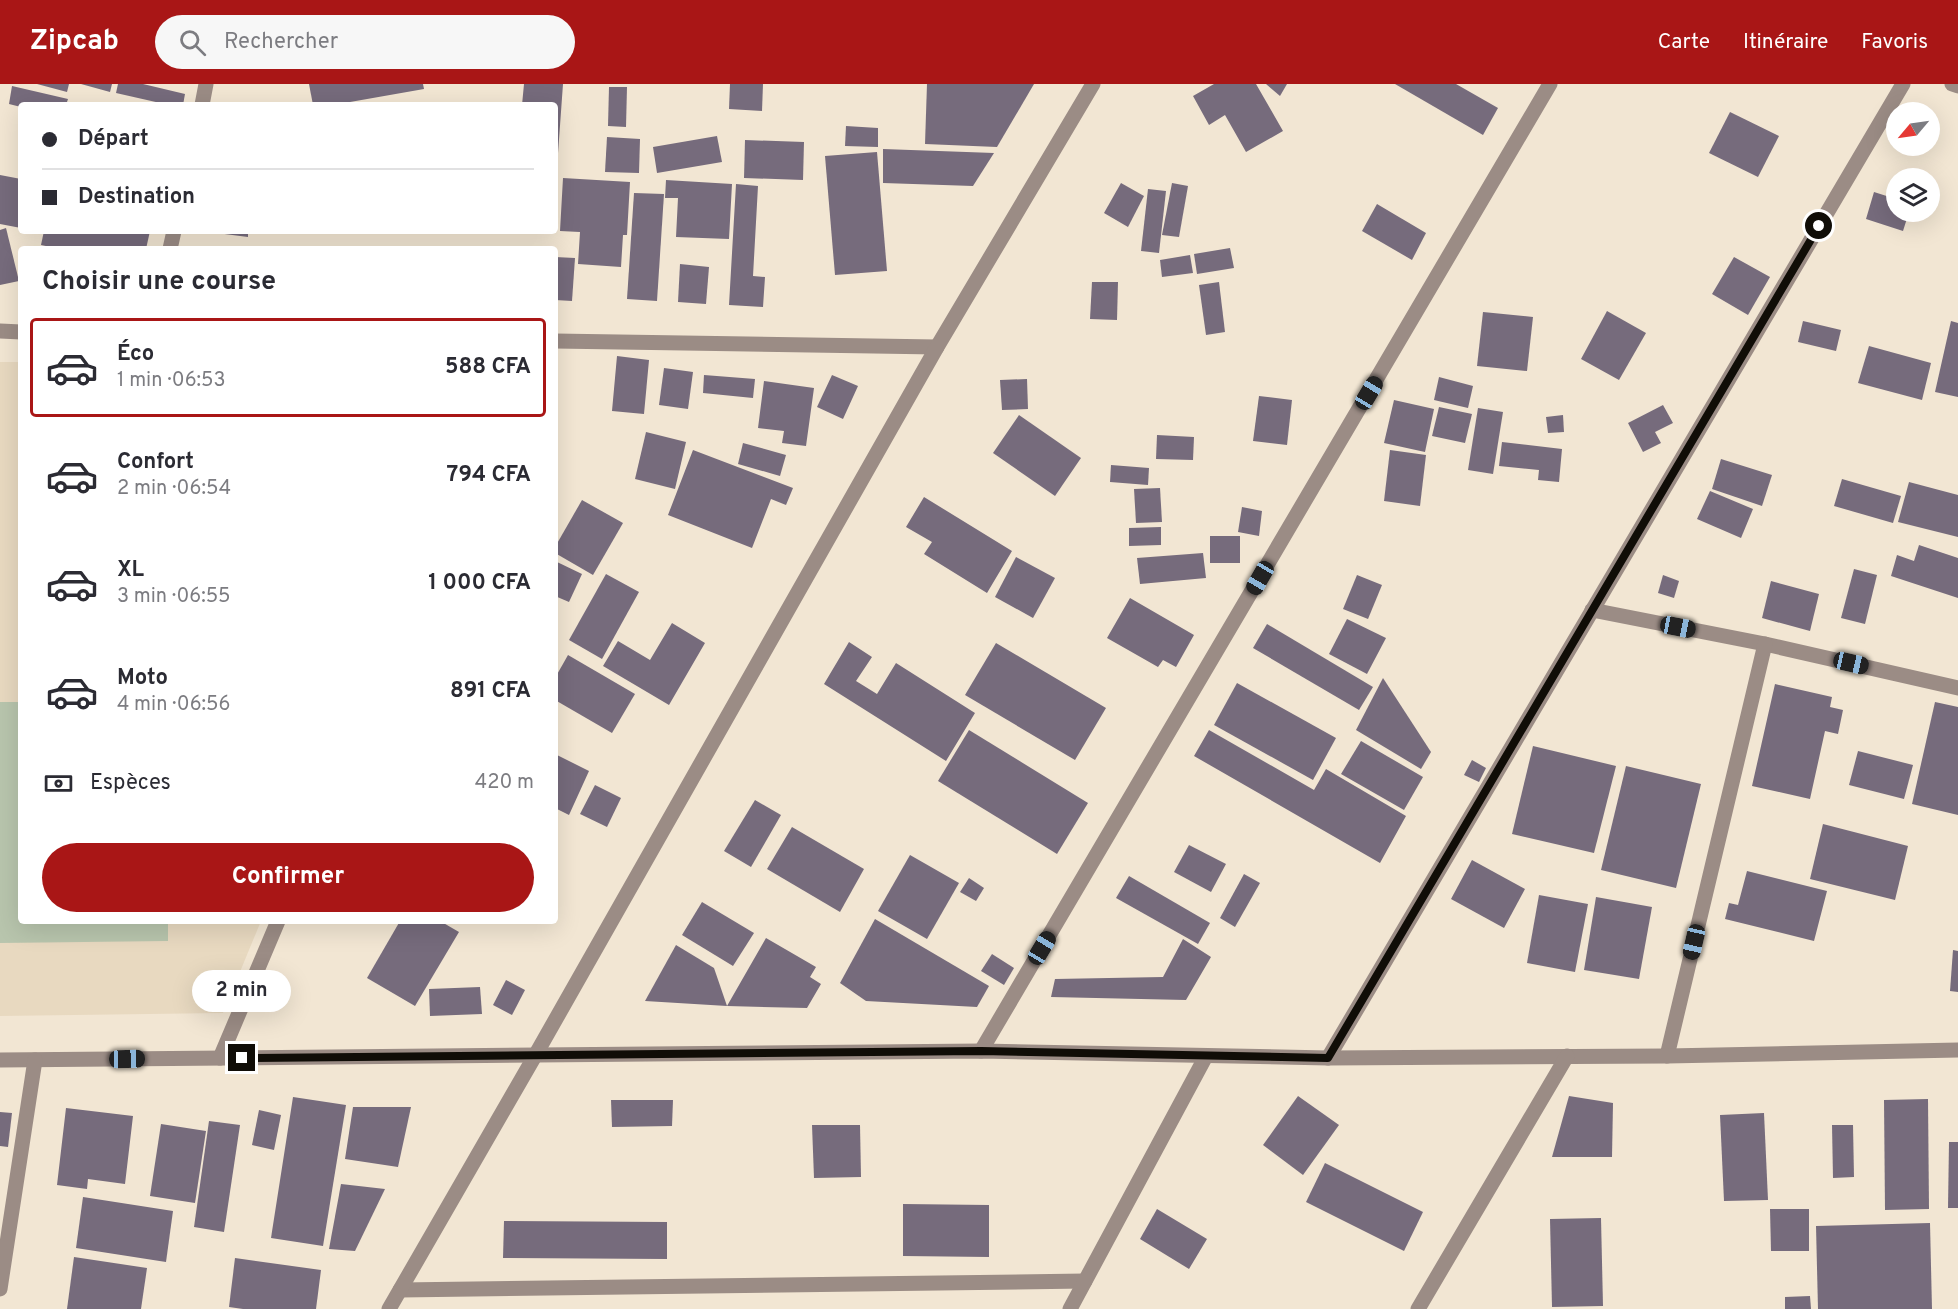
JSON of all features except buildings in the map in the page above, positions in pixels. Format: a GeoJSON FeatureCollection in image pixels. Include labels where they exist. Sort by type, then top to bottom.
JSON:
{"type":"FeatureCollection","features":[{"type":"Feature","properties":{"kind":"street"},"geometry":{"type":"LineString","coordinates":[[203,102],[206,84]]}},
{"type":"Feature","properties":{"kind":"street"},"geometry":{"type":"LineString","coordinates":[[389,1309],[937,347],[1093,84]]}},
{"type":"Feature","properties":{"kind":"street"},"geometry":{"type":"LineString","coordinates":[[981,1051],[1550,84]]}},
{"type":"Feature","properties":{"kind":"street"},"geometry":{"type":"LineString","coordinates":[[1328,1058],[1903,84]]}},
{"type":"Feature","properties":{"kind":"street"},"geometry":{"type":"LineString","coordinates":[[1952,84],[1958,86]]}},
{"type":"Feature","properties":{"kind":"street"},"geometry":{"type":"LineString","coordinates":[[0,331],[18,332]]}},
{"type":"Feature","properties":{"kind":"street"},"geometry":{"type":"LineString","coordinates":[[558,341],[937,347]]}},
{"type":"Feature","properties":{"kind":"street"},"geometry":{"type":"LineString","coordinates":[[1592,610],[1765,644],[1958,688]]}},
{"type":"Feature","properties":{"kind":"street"},"geometry":{"type":"LineString","coordinates":[[1667,1056],[1765,644]]}},
{"type":"Feature","properties":{"kind":"street"},"geometry":{"type":"LineString","coordinates":[[220,1058],[277,924]]}},
{"type":"Feature","properties":{"kind":"street"},"geometry":{"type":"LineString","coordinates":[[0,1060],[981,1051],[1328,1058],[1667,1056],[1958,1050]]}},
{"type":"Feature","properties":{"kind":"street"},"geometry":{"type":"LineString","coordinates":[[1070,1309],[1206,1056]]}},
{"type":"Feature","properties":{"kind":"street"},"geometry":{"type":"LineString","coordinates":[[1418,1309],[1567,1056]]}},
{"type":"Feature","properties":{"kind":"street"},"geometry":{"type":"LineString","coordinates":[[0,1289],[35,1060]]}},
{"type":"Feature","properties":{"kind":"street"},"geometry":{"type":"LineString","coordinates":[[399,1290],[1085,1281]]}},
{"type":"Feature","properties":{"kind":"shaded area"},"geometry":{"type":"Polygon","coordinates":[[[0,362],[18,362],[18,924],[260,924],[223,1013],[0,1016],[0,362]]]}},
{"type":"Feature","properties":{"kind":"green space"},"geometry":{"type":"Polygon","coordinates":[[[0,702],[18,702],[18,924],[168,924],[168,941],[0,943],[0,702]]]}},
{"type":"Feature","properties":{"kind":"route"},"geometry":{"type":"LineString","coordinates":[[242,1058],[981,1051],[1328,1058],[1819,226]]}}]}
